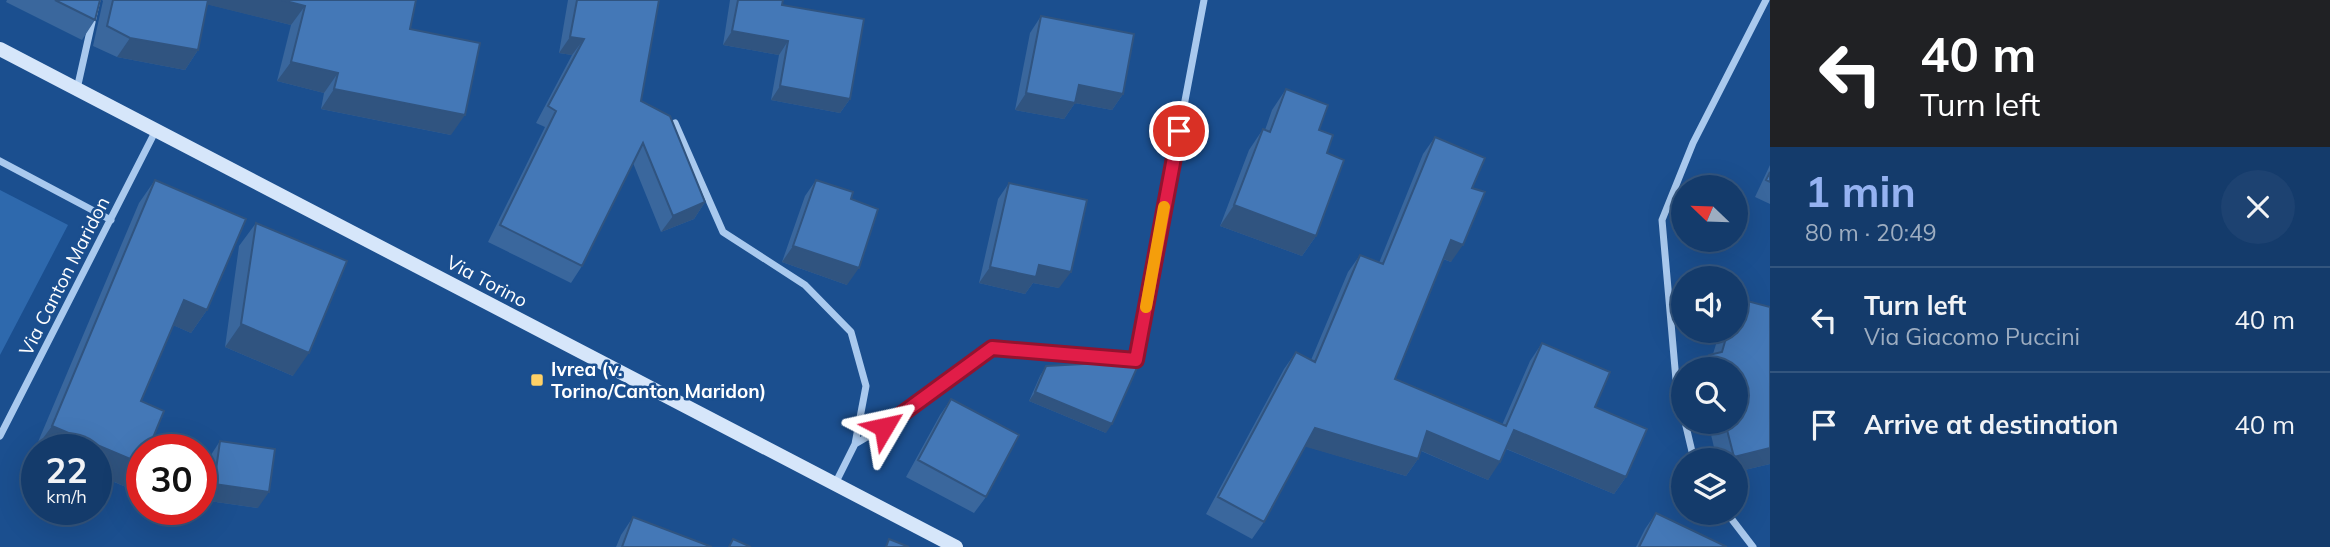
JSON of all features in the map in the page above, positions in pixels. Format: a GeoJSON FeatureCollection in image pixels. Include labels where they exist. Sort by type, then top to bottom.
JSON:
{"type":"FeatureCollection","features":[{"type":"Feature","properties":{"kind":"street"},"geometry":{"type":"LineString","coordinates":[[77,89],[97,0]]}},
{"type":"Feature","properties":{"kind":"street"},"geometry":{"type":"LineString","coordinates":[[855,444],[884,427],[992,348],[1136,360],[1204,0]]}},
{"type":"Feature","properties":{"kind":"street"},"geometry":{"type":"LineString","coordinates":[[1674,357],[1662,220],[1693,143],[1766,0]]}},
{"type":"Feature","properties":{"kind":"street","name":"Via Torino"},"geometry":{"type":"LineString","coordinates":[[0,49],[956,547]]}},
{"type":"Feature","properties":{"kind":"street"},"geometry":{"type":"LineString","coordinates":[[675,124],[723,232],[805,285],[851,332],[866,386],[855,444],[835,484]]}},
{"type":"Feature","properties":{"kind":"street","name":"Via Canton Maridon"},"geometry":{"type":"LineString","coordinates":[[0,436],[156,130]]}},
{"type":"Feature","properties":{"kind":"street"},"geometry":{"type":"LineString","coordinates":[[0,161],[111,220]]}},
{"type":"Feature","properties":{"kind":"street"},"geometry":{"type":"LineString","coordinates":[[1736,525],[1753,547]]}},
{"type":"Feature","properties":{"kind":"shaded area"},"geometry":{"type":"Polygon","coordinates":[[[0,190],[68,225],[0,355],[0,190]]]}},
{"type":"Feature","properties":{"kind":"building"},"geometry":{"type":"Polygon","coordinates":[[[55,0],[100,0],[95,20],[55,0]]]}},
{"type":"Feature","properties":{"kind":"building"},"geometry":{"type":"Polygon","coordinates":[[[113,0],[208,0],[198,50],[130,38],[107,26],[113,0]]]}},
{"type":"Feature","properties":{"kind":"building"},"geometry":{"type":"Polygon","coordinates":[[[282,0],[416,0],[410,29],[480,43],[465,115],[334,89],[338,73],[291,62],[305,6],[282,0]]]}},
{"type":"Feature","properties":{"kind":"building"},"geometry":{"type":"Polygon","coordinates":[[[577,0],[659,0],[641,101],[670,116],[705,202],[673,216],[643,143],[582,266],[500,225],[556,111],[548,106],[584,39],[570,37],[577,0]]]}},
{"type":"Feature","properties":{"kind":"building"},"geometry":{"type":"Polygon","coordinates":[[[738,0],[783,0],[782,5],[864,19],[850,99],[780,86],[788,41],[732,31],[738,0]]]}},
{"type":"Feature","properties":{"kind":"building"},"geometry":{"type":"Polygon","coordinates":[[[1041,16],[1134,34],[1123,94],[1079,85],[1075,103],[1026,93],[1041,16]]]}},
{"type":"Feature","properties":{"kind":"building"},"geometry":{"type":"Polygon","coordinates":[[[1286,89],[1328,105],[1319,130],[1333,135],[1327,153],[1344,160],[1316,236],[1234,205],[1263,129],[1270,132],[1286,89]]]}},
{"type":"Feature","properties":{"kind":"building"},"geometry":{"type":"Polygon","coordinates":[[[1435,137],[1485,158],[1472,188],[1485,192],[1463,245],[1451,240],[1395,379],[1506,426],[1542,343],[1610,372],[1595,407],[1647,429],[1626,477],[1514,430],[1500,462],[1427,431],[1418,459],[1315,428],[1264,522],[1218,497],[1296,352],[1315,362],[1360,255],[1383,264],[1435,137]]]}},
{"type":"Feature","properties":{"kind":"building"},"geometry":{"type":"Polygon","coordinates":[[[155,180],[246,219],[207,310],[184,300],[141,401],[164,411],[155,434],[126,434],[126,457],[112,451],[112,434],[71,434],[52,426],[155,180]]]}},
{"type":"Feature","properties":{"kind":"building"},"geometry":{"type":"Polygon","coordinates":[[[816,180],[853,192],[851,199],[878,209],[859,268],[793,246],[816,180]]]}},
{"type":"Feature","properties":{"kind":"building"},"geometry":{"type":"Polygon","coordinates":[[[1009,183],[1087,200],[1071,272],[1039,265],[1036,277],[990,267],[1009,183]]]}},
{"type":"Feature","properties":{"kind":"building"},"geometry":{"type":"Polygon","coordinates":[[[256,223],[347,261],[309,353],[241,324],[256,223]]]}},
{"type":"Feature","properties":{"kind":"building"},"geometry":{"type":"Polygon","coordinates":[[[1748,301],[1770,307],[1770,448],[1748,454],[1748,448],[1732,448],[1728,434],[1748,434],[1748,357],[1710,357],[1722,352],[1725,343],[1748,343],[1748,301]]]}},
{"type":"Feature","properties":{"kind":"building"},"geometry":{"type":"Polygon","coordinates":[[[1140,361],[1112,424],[1035,392],[1046,366],[1140,361]]]}},
{"type":"Feature","properties":{"kind":"building"},"geometry":{"type":"Polygon","coordinates":[[[951,399],[1019,435],[986,497],[918,460],[951,399]]]}},
{"type":"Feature","properties":{"kind":"building"},"geometry":{"type":"Polygon","coordinates":[[[220,441],[275,449],[269,492],[217,484],[220,441]]]}},
{"type":"Feature","properties":{"kind":"building"},"geometry":{"type":"Polygon","coordinates":[[[1656,513],[1671,520],[1671,525],[1681,525],[1727,547],[1639,547],[1656,513]]]}},
{"type":"Feature","properties":{"kind":"building"},"geometry":{"type":"Polygon","coordinates":[[[633,517],[712,547],[622,547],[633,517]]]}},
{"type":"Feature","properties":{"kind":"building"},"geometry":{"type":"Polygon","coordinates":[[[733,539],[751,547],[729,547],[733,539]]]}},
{"type":"Feature","properties":{"kind":"building"},"geometry":{"type":"Polygon","coordinates":[[[889,539],[909,547],[886,547],[889,539]]]}},
{"type":"Feature","properties":{"kind":"slow traffic"},"geometry":{"type":"LineString","coordinates":[[1146,307],[1164,207]]}},
{"type":"Feature","properties":{"kind":"place","name":"Ivrea (v. Torino/Canton Maridon)"},"geometry":{"type":"Point","coordinates":[537,380]}},
{"type":"Feature","properties":{"kind":"route"},"geometry":{"type":"LineString","coordinates":[[884,427],[992,348],[1136,360],[1179,131]]}}]}
